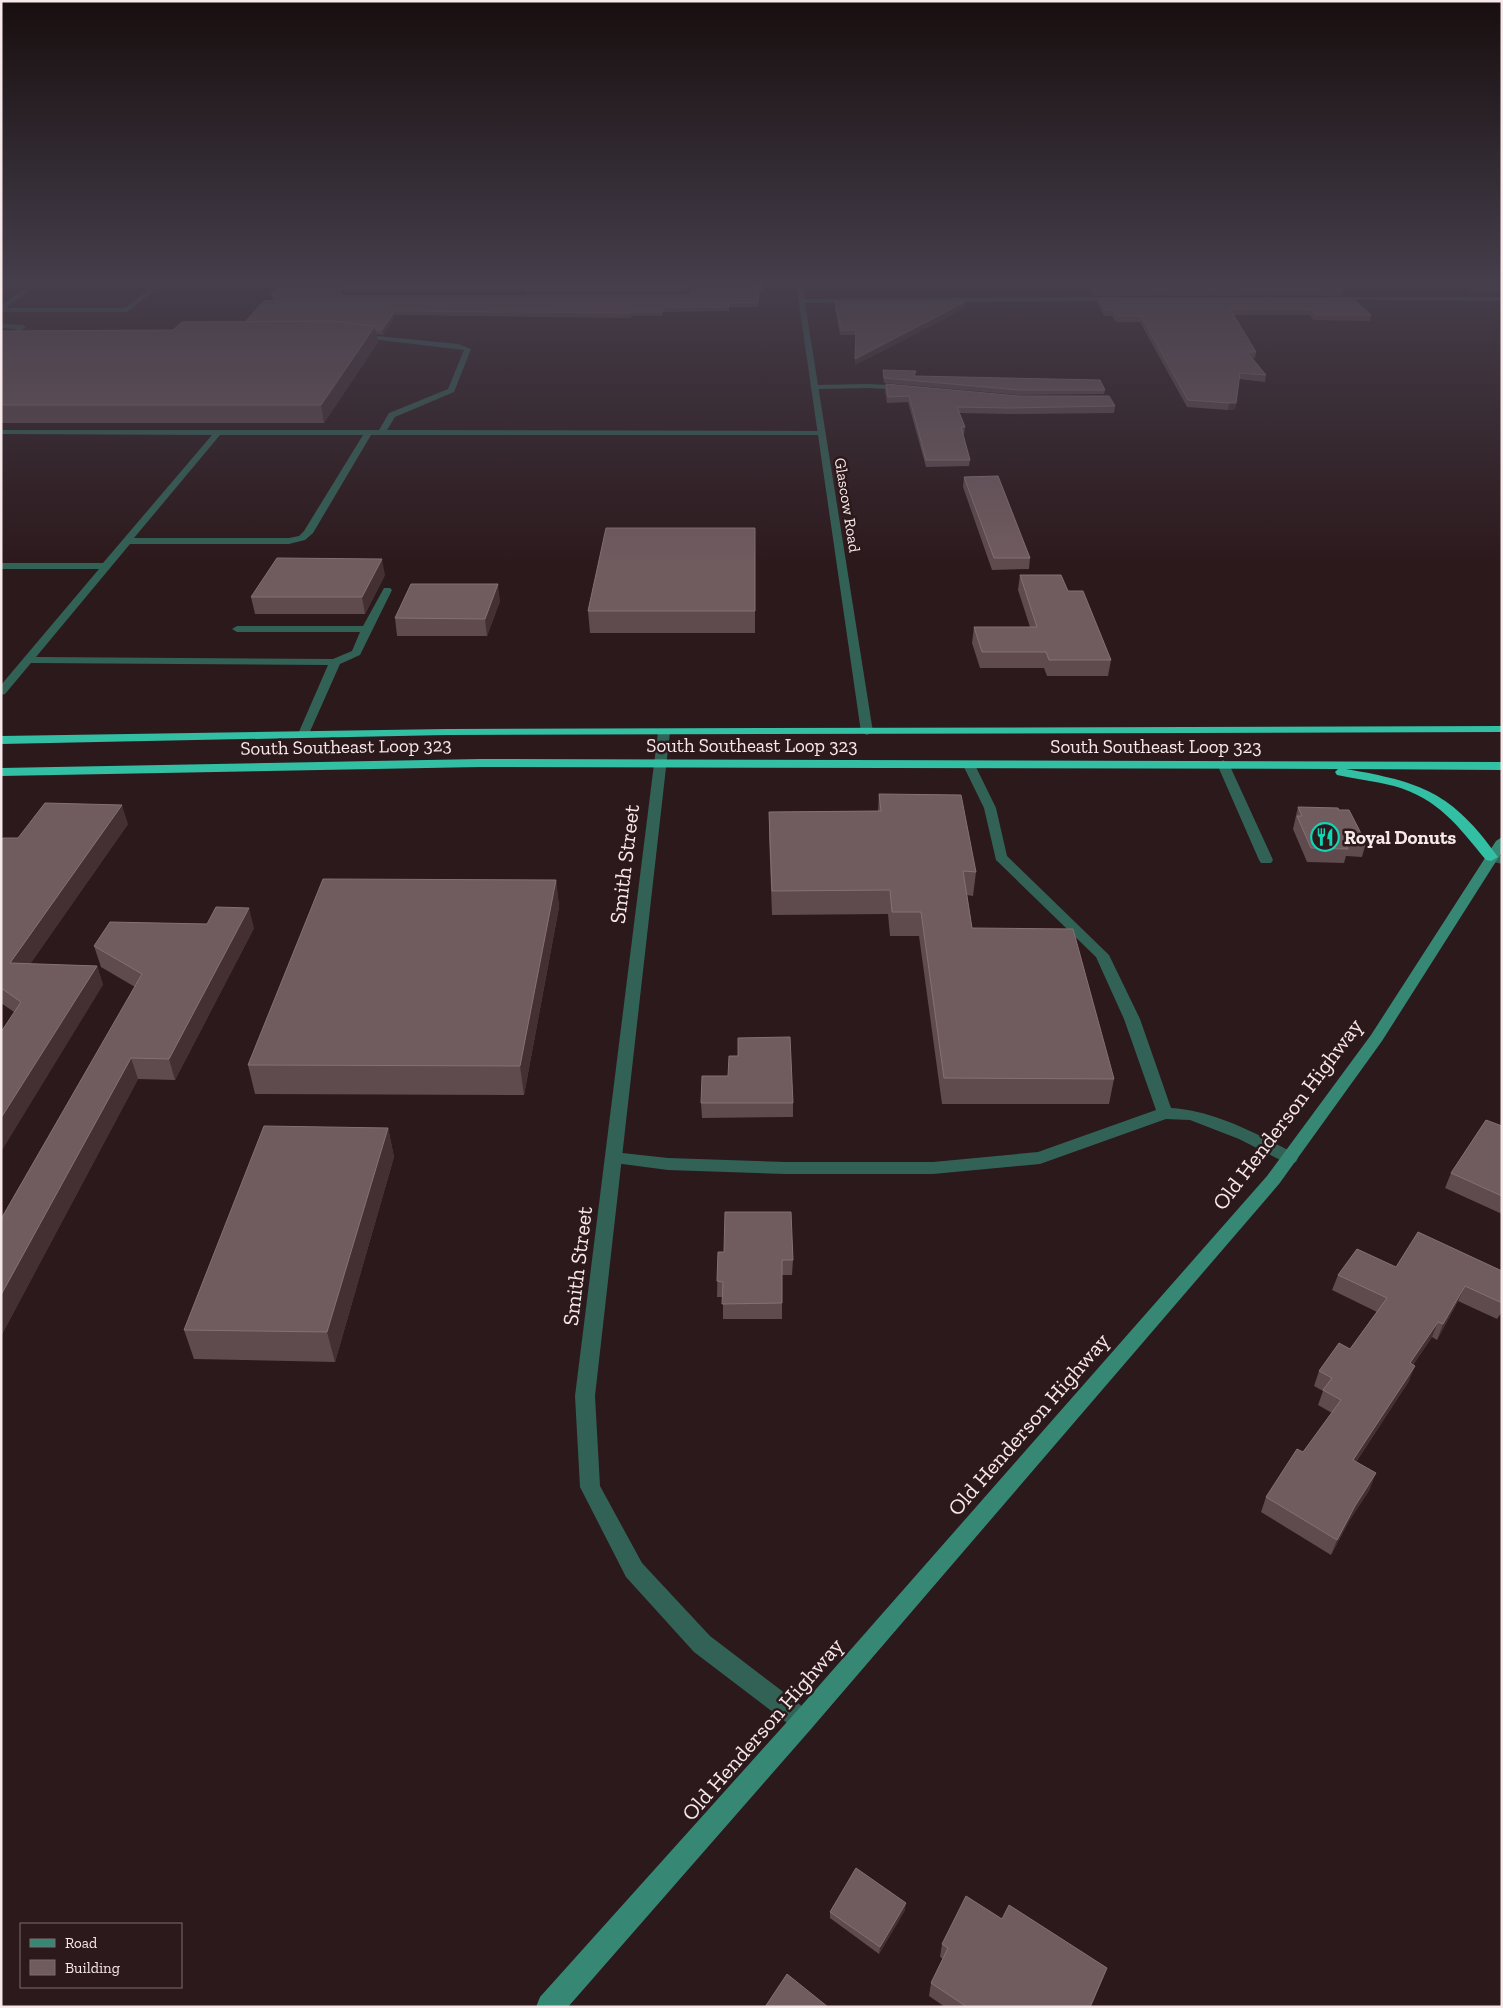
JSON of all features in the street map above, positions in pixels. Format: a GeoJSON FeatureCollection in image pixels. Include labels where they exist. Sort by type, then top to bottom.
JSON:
{"type":"FeatureCollection","features":[{"type":"Feature","properties":{"kind":"highway","name":"South Southeast Loop 323"},"geometry":{"type":"LineString","coordinates":[[1,740],[304,734],[1502,729]]}},
{"type":"Feature","properties":{"kind":"highway","name":"South Southeast Loop 323"},"geometry":{"type":"LineString","coordinates":[[1,772],[369,764],[660,762],[969,765],[1296,764],[1502,766]]}},
{"type":"Feature","properties":{"kind":"highway"},"geometry":{"type":"LineString","coordinates":[[1296,764],[1394,781],[1429,794],[1452,811],[1498,853]]}},
{"type":"Feature","properties":{"kind":"main road","name":"Old Henderson Highway"},"geometry":{"type":"LineString","coordinates":[[550,2007],[803,1721],[1290,1158],[1377,1038],[1498,853]]}},
{"type":"Feature","properties":{"kind":"street"},"geometry":{"type":"LineString","coordinates":[[382,432],[392,415],[451,390],[457,377]]}},
{"type":"Feature","properties":{"kind":"street","name":"Glascow Road"},"geometry":{"type":"LineString","coordinates":[[812,377],[867,732]]}},
{"type":"Feature","properties":{"kind":"street"},"geometry":{"type":"LineString","coordinates":[[814,387],[869,386],[913,388]]}},
{"type":"Feature","properties":{"kind":"street"},"geometry":{"type":"LineString","coordinates":[[1,432],[822,433]]}},
{"type":"Feature","properties":{"kind":"street"},"geometry":{"type":"LineString","coordinates":[[1,692],[218,432]]}},
{"type":"Feature","properties":{"kind":"street"},"geometry":{"type":"LineString","coordinates":[[127,541],[289,541],[302,538],[308,533],[369,432]]}},
{"type":"Feature","properties":{"kind":"street"},"geometry":{"type":"LineString","coordinates":[[1,566],[106,566]]}},
{"type":"Feature","properties":{"kind":"street"},"geometry":{"type":"LineString","coordinates":[[28,660],[335,662],[356,654],[387,590]]}},
{"type":"Feature","properties":{"kind":"street"},"geometry":{"type":"LineString","coordinates":[[237,629],[367,629]]}},
{"type":"Feature","properties":{"kind":"street"},"geometry":{"type":"LineString","coordinates":[[304,734],[335,662]]}},
{"type":"Feature","properties":{"kind":"street","name":"Smith Street"},"geometry":{"type":"LineString","coordinates":[[664,732],[585,1396],[590,1487],[634,1570],[702,1644],[803,1721]]}},
{"type":"Feature","properties":{"kind":"street"},"geometry":{"type":"LineString","coordinates":[[1223,764],[1266,860]]}},
{"type":"Feature","properties":{"kind":"street"},"geometry":{"type":"LineString","coordinates":[[969,765],[990,808],[1001,857],[1102,955],[1132,1019],[1164,1113]]}},
{"type":"Feature","properties":{"kind":"street"},"geometry":{"type":"LineString","coordinates":[[613,1158],[668,1164],[785,1168],[933,1168],[1040,1158],[1164,1113],[1192,1116],[1245,1135],[1290,1158]]}},
{"type":"Feature","properties":{"kind":"building"},"geometry":{"type":"Polygon","coordinates":[[[1,377],[340,377],[321,405],[1,405],[1,377]]]}},
{"type":"Feature","properties":{"kind":"building"},"geometry":{"type":"Polygon","coordinates":[[[947,377],[1100,380],[1105,390],[1019,390],[884,378],[947,377]]]}},
{"type":"Feature","properties":{"kind":"building"},"geometry":{"type":"Polygon","coordinates":[[[1175,377],[1240,377],[1236,403],[1188,400],[1175,377]]]}},
{"type":"Feature","properties":{"kind":"building"},"geometry":{"type":"Polygon","coordinates":[[[886,384],[1019,396],[1109,396],[1115,406],[957,407],[965,427],[961,427],[970,460],[926,460],[909,396],[888,397],[886,384]]]}},
{"type":"Feature","properties":{"kind":"building"},"geometry":{"type":"Polygon","coordinates":[[[998,476],[1030,558],[994,558],[964,477],[998,476]]]}},
{"type":"Feature","properties":{"kind":"building"},"geometry":{"type":"Polygon","coordinates":[[[606,528],[755,528],[755,611],[588,611],[606,528]]]}},
{"type":"Feature","properties":{"kind":"building"},"geometry":{"type":"Polygon","coordinates":[[[277,558],[382,559],[362,597],[251,597],[277,558]]]}},
{"type":"Feature","properties":{"kind":"building"},"geometry":{"type":"Polygon","coordinates":[[[1020,575],[1061,575],[1068,591],[1083,591],[1111,660],[1049,660],[1046,652],[982,652],[974,627],[1037,627],[1020,575]]]}},
{"type":"Feature","properties":{"kind":"building"},"geometry":{"type":"Polygon","coordinates":[[[411,584],[498,584],[485,619],[395,618],[411,584]]]}},
{"type":"Feature","properties":{"kind":"building"},"geometry":{"type":"Polygon","coordinates":[[[879,794],[961,795],[976,872],[963,871],[972,928],[1073,929],[1114,1079],[944,1078],[921,912],[892,912],[890,890],[772,891],[769,812],[881,811],[879,794]]]}},
{"type":"Feature","properties":{"kind":"building"},"geometry":{"type":"Polygon","coordinates":[[[45,803],[122,805],[10,963],[97,966],[1,1118],[1,1032],[21,1002],[1,988],[1,840],[3,838],[18,838],[45,803]]]}},
{"type":"Feature","properties":{"kind":"building"},"geometry":{"type":"Polygon","coordinates":[[[1298,807],[1349,810],[1366,843],[1345,843],[1348,849],[1311,848],[1297,816],[1302,816],[1298,807]]]}},
{"type":"Feature","properties":{"kind":"building"},"geometry":{"type":"Polygon","coordinates":[[[323,879],[556,880],[520,1066],[248,1065],[323,879]]]}},
{"type":"Feature","properties":{"kind":"building"},"geometry":{"type":"Polygon","coordinates":[[[216,907],[249,908],[169,1059],[131,1058],[1,1295],[1,1219],[142,974],[94,946],[110,922],[207,924],[216,907]]]}},
{"type":"Feature","properties":{"kind":"building"},"geometry":{"type":"Polygon","coordinates":[[[790,1037],[793,1103],[701,1103],[702,1076],[728,1076],[729,1056],[738,1056],[738,1038],[790,1037]]]}},
{"type":"Feature","properties":{"kind":"building"},"geometry":{"type":"Polygon","coordinates":[[[1486,1120],[1502,1126],[1502,1196],[1451,1173],[1486,1120]]]}},
{"type":"Feature","properties":{"kind":"building"},"geometry":{"type":"Polygon","coordinates":[[[264,1126],[388,1128],[327,1332],[184,1330],[264,1126]]]}},
{"type":"Feature","properties":{"kind":"building"},"geometry":{"type":"Polygon","coordinates":[[[725,1212],[791,1212],[793,1260],[782,1260],[782,1303],[722,1304],[723,1282],[717,1281],[718,1252],[724,1252],[725,1212]]]}},
{"type":"Feature","properties":{"kind":"building"},"geometry":{"type":"Polygon","coordinates":[[[1418,1232],[1502,1271],[1502,1303],[1465,1286],[1443,1324],[1438,1322],[1410,1363],[1415,1366],[1353,1460],[1376,1473],[1355,1506],[1337,1540],[1266,1497],[1297,1449],[1303,1452],[1341,1400],[1323,1390],[1332,1378],[1319,1371],[1339,1343],[1350,1349],[1387,1298],[1338,1275],[1357,1249],[1396,1267],[1418,1232]]]}},
{"type":"Feature","properties":{"kind":"building"},"geometry":{"type":"Polygon","coordinates":[[[856,1868],[906,1903],[880,1947],[830,1912],[856,1868]]]}},
{"type":"Feature","properties":{"kind":"building"},"geometry":{"type":"Polygon","coordinates":[[[966,1896],[1002,1919],[1009,1905],[1107,1968],[1090,2007],[967,2007],[931,1983],[948,1948],[942,1944],[966,1896]]]}},
{"type":"Feature","properties":{"kind":"building"},"geometry":{"type":"Polygon","coordinates":[[[787,1974],[828,2007],[765,2007],[787,1974]]]}},
{"type":"Feature","properties":{"kind":"place","name":"Royal Donuts"},"geometry":{"type":"Point","coordinates":[1325,837]}}]}
